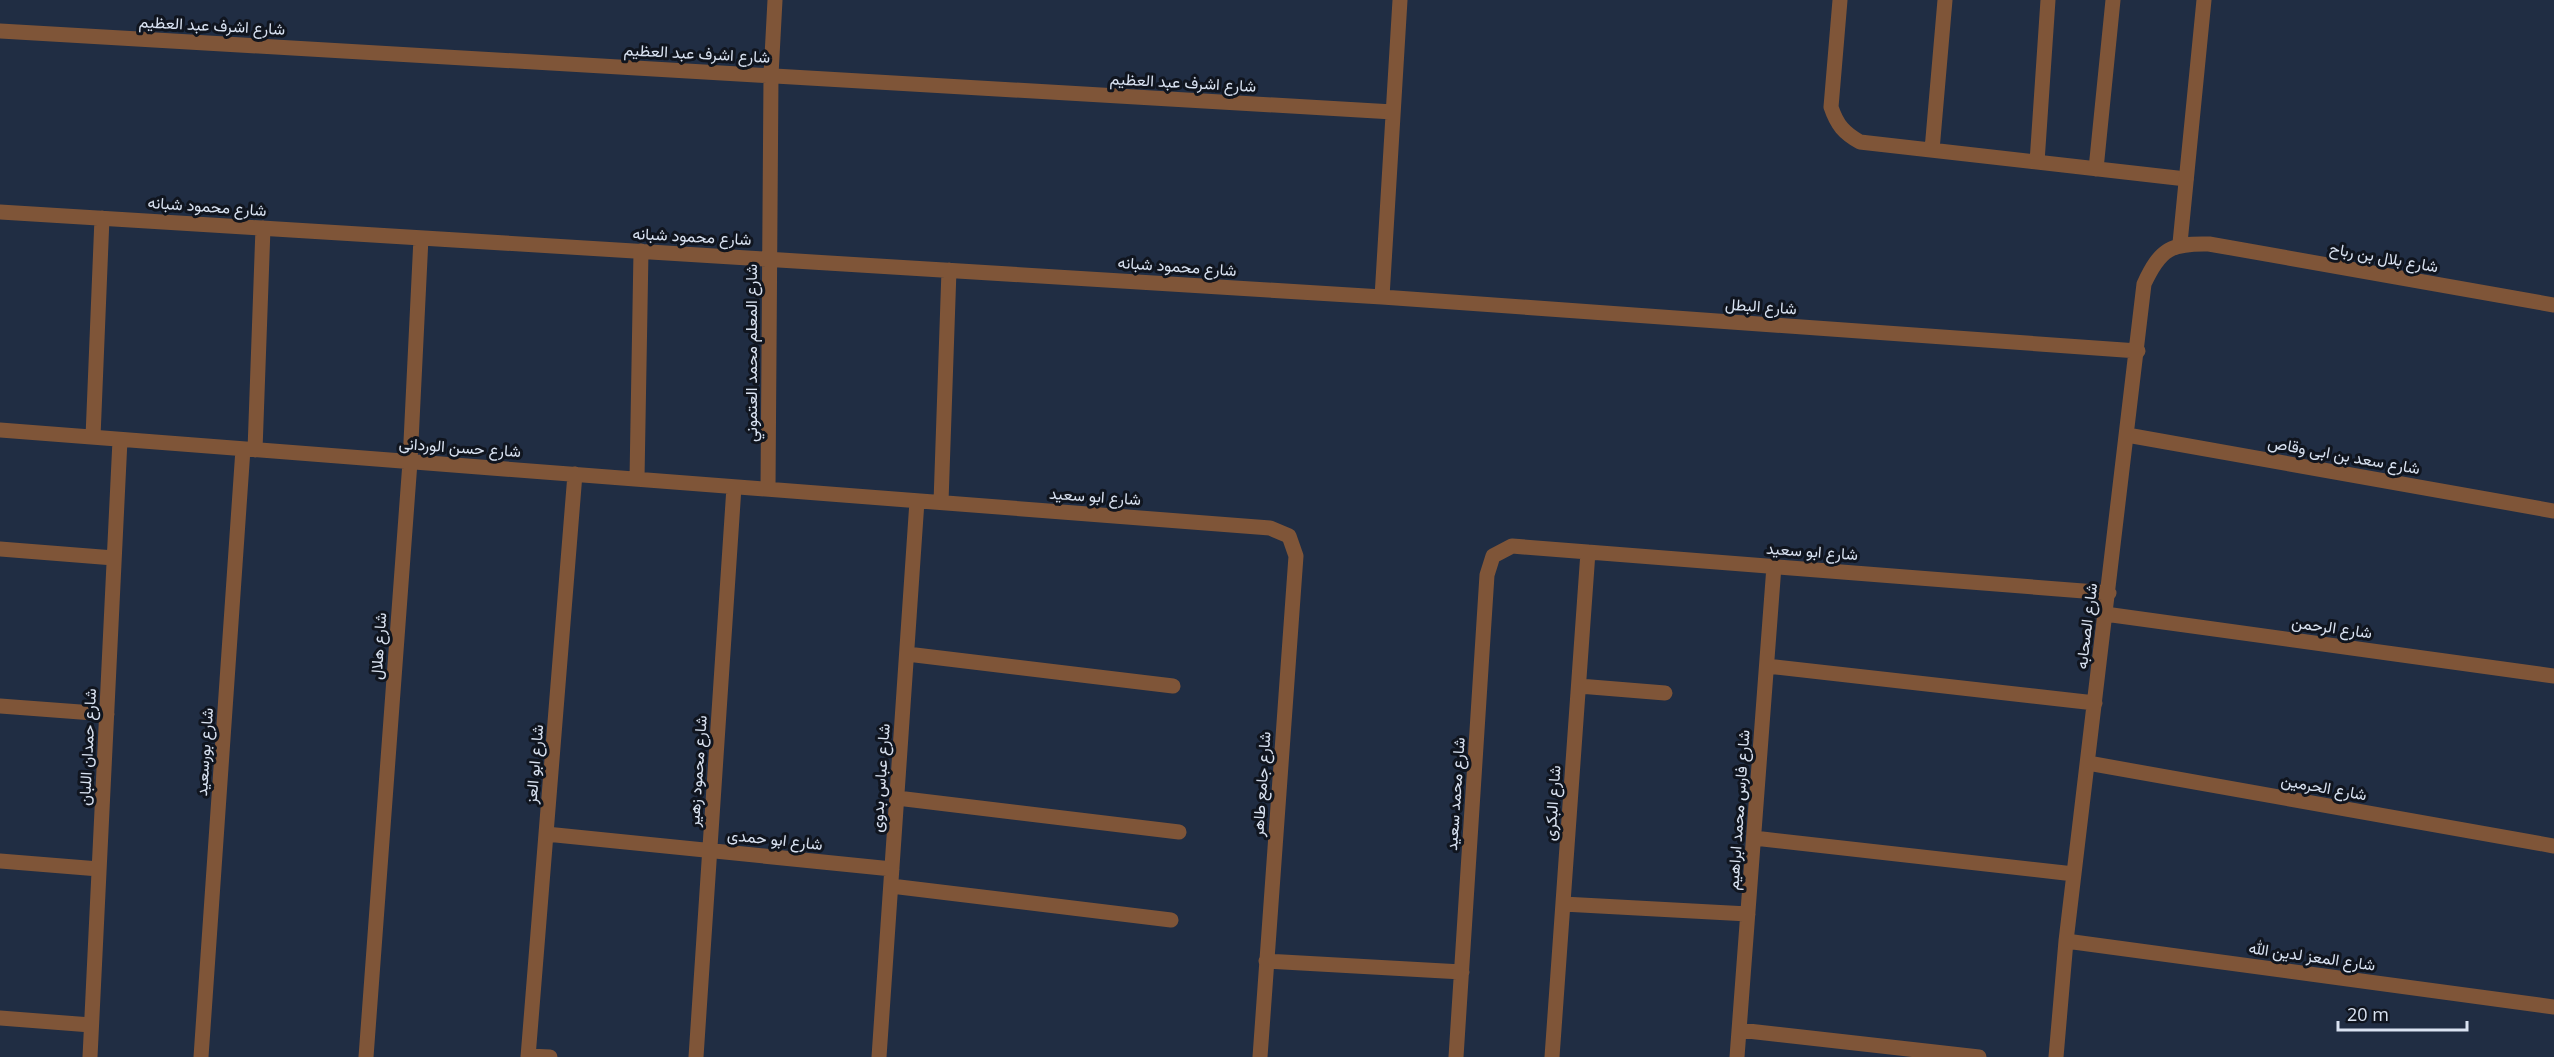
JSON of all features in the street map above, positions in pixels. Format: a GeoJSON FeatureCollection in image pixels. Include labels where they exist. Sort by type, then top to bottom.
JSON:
{"type":"FeatureCollection","features":[{"type":"Feature","properties":{"kind":"street","name":"شارع المعلم محمد العتموني"},"geometry":{"type":"LineString","coordinates":[[768,489],[771,75],[775,0]]}},
{"type":"Feature","properties":{"kind":"street"},"geometry":{"type":"LineString","coordinates":[[1382,297],[1400,0]]}},
{"type":"Feature","properties":{"kind":"street"},"geometry":{"type":"LineString","coordinates":[[1840,0],[1831,107],[1836,124],[1847,135],[1860,142],[2186,178]]}},
{"type":"Feature","properties":{"kind":"street"},"geometry":{"type":"LineString","coordinates":[[1932,150],[1945,0]]}},
{"type":"Feature","properties":{"kind":"street"},"geometry":{"type":"LineString","coordinates":[[2037,162],[2048,0]]}},
{"type":"Feature","properties":{"kind":"street"},"geometry":{"type":"LineString","coordinates":[[2096,169],[2113,0]]}},
{"type":"Feature","properties":{"kind":"street"},"geometry":{"type":"LineString","coordinates":[[2180,243],[2204,0]]}},
{"type":"Feature","properties":{"kind":"street","name":"شارع اشرف عبد العظيم"},"geometry":{"type":"LineString","coordinates":[[0,31],[1393,112]]}},
{"type":"Feature","properties":{"kind":"street","name":"شارع محمود شبانه"},"geometry":{"type":"LineString","coordinates":[[0,212],[1382,297]]}},
{"type":"Feature","properties":{"kind":"street"},"geometry":{"type":"LineString","coordinates":[[93,437],[102,218]]}},
{"type":"Feature","properties":{"kind":"street","name":"شارع بورسعيد"},"geometry":{"type":"LineString","coordinates":[[201,1057],[249,449],[263,228]]}},
{"type":"Feature","properties":{"kind":"street","name":"شارع هلال"},"geometry":{"type":"LineString","coordinates":[[366,1057],[410,462],[421,238]]}},
{"type":"Feature","properties":{"kind":"street","name":"شارع بلال بن رباح"},"geometry":{"type":"LineString","coordinates":[[2180,243],[2209,244],[2554,305]]}},
{"type":"Feature","properties":{"kind":"street","name":"شارع الصحابه"},"geometry":{"type":"LineString","coordinates":[[2055,1057],[2066,941],[2138,351],[2144,284],[2156,258],[2180,243]]}},
{"type":"Feature","properties":{"kind":"street"},"geometry":{"type":"LineString","coordinates":[[637,479],[641,251]]}},
{"type":"Feature","properties":{"kind":"street"},"geometry":{"type":"LineString","coordinates":[[941,502],[949,270]]}},
{"type":"Feature","properties":{"kind":"street","name":"شارع البطل"},"geometry":{"type":"LineString","coordinates":[[1382,297],[2138,351]]}},
{"type":"Feature","properties":{"kind":"street","name":"شارع حسن الوردانى"},"geometry":{"type":"LineString","coordinates":[[0,430],[917,501]]}},
{"type":"Feature","properties":{"kind":"street","name":"شارع سعد بن ابى وقاص"},"geometry":{"type":"LineString","coordinates":[[2127,435],[2554,511]]}},
{"type":"Feature","properties":{"kind":"street","name":"شارع حمدان اللبان"},"geometry":{"type":"LineString","coordinates":[[90,1057],[120,440]]}},
{"type":"Feature","properties":{"kind":"street","name":"شارع ابو العز"},"geometry":{"type":"LineString","coordinates":[[528,1056],[575,474]]}},
{"type":"Feature","properties":{"kind":"street","name":"شارع محمود زهير"},"geometry":{"type":"LineString","coordinates":[[696,1057],[734,486]]}},
{"type":"Feature","properties":{"kind":"street","name":"شارع ابو سعيد"},"geometry":{"type":"LineString","coordinates":[[917,501],[1270,528]]}},
{"type":"Feature","properties":{"kind":"street","name":"شارع عباس بدوى"},"geometry":{"type":"LineString","coordinates":[[879,1057],[917,501]]}},
{"type":"Feature","properties":{"kind":"street","name":"شارع جامع طاهر"},"geometry":{"type":"LineString","coordinates":[[1260,1057],[1296,556],[1289,536],[1270,528]]}},
{"type":"Feature","properties":{"kind":"street","name":"شارع ابو سعيد"},"geometry":{"type":"LineString","coordinates":[[1512,546],[2109,592]]}},
{"type":"Feature","properties":{"kind":"street","name":"شارع محمد سعيد"},"geometry":{"type":"LineString","coordinates":[[1456,1057],[1487,575],[1493,555],[1512,546]]}},
{"type":"Feature","properties":{"kind":"street"},"geometry":{"type":"LineString","coordinates":[[0,549],[114,558]]}},
{"type":"Feature","properties":{"kind":"street","name":"شارع البكرى"},"geometry":{"type":"LineString","coordinates":[[1552,1057],[1588,552]]}},
{"type":"Feature","properties":{"kind":"street","name":"شارع فارس محمد ابراهيم"},"geometry":{"type":"LineString","coordinates":[[1737,1057],[1774,566]]}},
{"type":"Feature","properties":{"kind":"street","name":"شارع الرحمن"},"geometry":{"type":"LineString","coordinates":[[2105,614],[2554,676]]}},
{"type":"Feature","properties":{"kind":"street"},"geometry":{"type":"LineString","coordinates":[[907,654],[1173,686]]}},
{"type":"Feature","properties":{"kind":"street"},"geometry":{"type":"LineString","coordinates":[[1767,666],[2095,703]]}},
{"type":"Feature","properties":{"kind":"street"},"geometry":{"type":"LineString","coordinates":[[1579,686],[1665,693]]}},
{"type":"Feature","properties":{"kind":"street"},"geometry":{"type":"LineString","coordinates":[[0,706],[107,714]]}},
{"type":"Feature","properties":{"kind":"street","name":"شارع الحرمين"},"geometry":{"type":"LineString","coordinates":[[2088,763],[2554,846]]}},
{"type":"Feature","properties":{"kind":"street"},"geometry":{"type":"LineString","coordinates":[[897,798],[1179,832]]}},
{"type":"Feature","properties":{"kind":"street","name":"شارع ابو حمدى"},"geometry":{"type":"LineString","coordinates":[[546,834],[892,869]]}},
{"type":"Feature","properties":{"kind":"street"},"geometry":{"type":"LineString","coordinates":[[1754,838],[2074,874]]}},
{"type":"Feature","properties":{"kind":"street"},"geometry":{"type":"LineString","coordinates":[[0,861],[99,869]]}},
{"type":"Feature","properties":{"kind":"street"},"geometry":{"type":"LineString","coordinates":[[891,886],[1171,920]]}},
{"type":"Feature","properties":{"kind":"street"},"geometry":{"type":"LineString","coordinates":[[1563,904],[1748,914]]}},
{"type":"Feature","properties":{"kind":"street","name":"شارع المعز لدين الله"},"geometry":{"type":"LineString","coordinates":[[2066,941],[2554,1007]]}},
{"type":"Feature","properties":{"kind":"street"},"geometry":{"type":"LineString","coordinates":[[1266,961],[1462,972]]}},
{"type":"Feature","properties":{"kind":"street"},"geometry":{"type":"LineString","coordinates":[[0,1018],[91,1025]]}},
{"type":"Feature","properties":{"kind":"street"},"geometry":{"type":"LineString","coordinates":[[1739,1030],[1979,1057]]}},
{"type":"Feature","properties":{"kind":"street"},"geometry":{"type":"LineString","coordinates":[[528,1056],[550,1057]]}}]}
